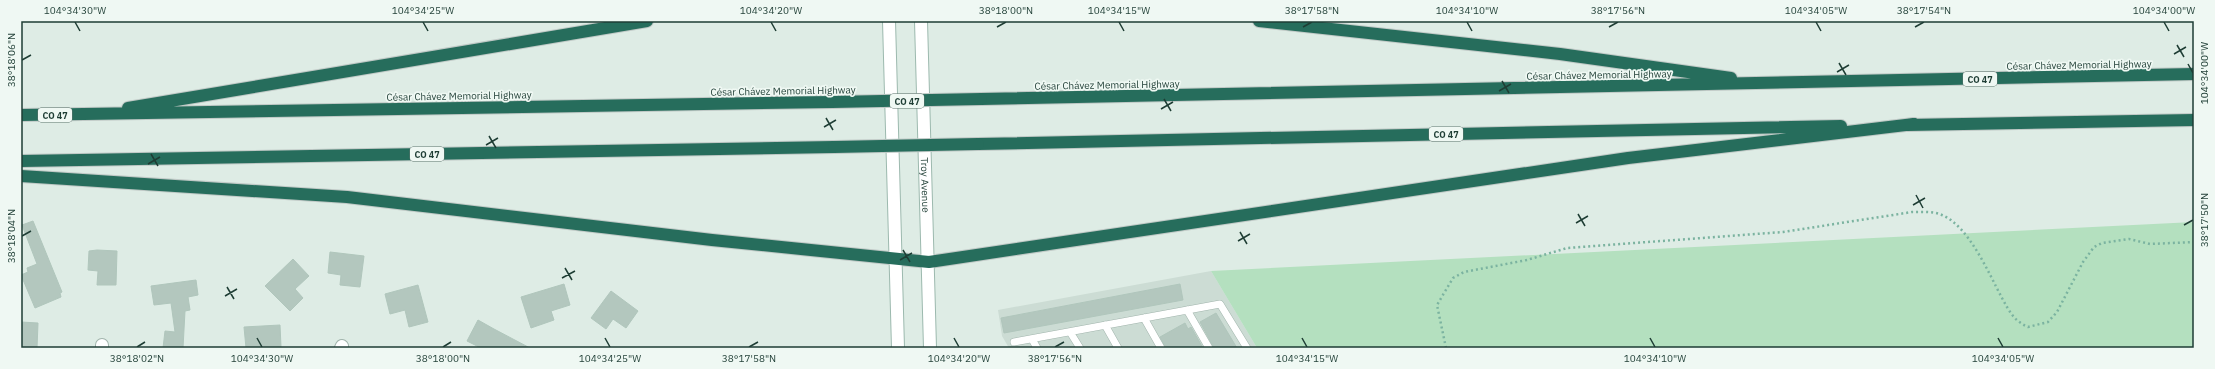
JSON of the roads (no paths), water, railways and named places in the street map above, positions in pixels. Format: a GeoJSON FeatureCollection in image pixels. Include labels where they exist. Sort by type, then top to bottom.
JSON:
{"type":"FeatureCollection","features":[{"type":"Feature","properties":{"kind":"highway"},"geometry":{"type":"LineString","coordinates":[[90,114],[647,21]]}},
{"type":"Feature","properties":{"kind":"highway"},"geometry":{"type":"LineString","coordinates":[[1259,21],[1560,54],[1766,84]]}},
{"type":"Feature","properties":{"kind":"highway","name":"César Chávez Memorial Highway"},"geometry":{"type":"LineString","coordinates":[[21,115],[832,102],[1766,84],[2194,74]]}},
{"type":"Feature","properties":{"kind":"highway","name":"CO 47"},"geometry":{"type":"LineString","coordinates":[[21,161],[834,147],[1914,124],[2194,120]]}},
{"type":"Feature","properties":{"kind":"highway"},"geometry":{"type":"LineString","coordinates":[[21,176],[347,198],[896,260],[929,262],[1628,158],[1914,124]]}},
{"type":"Feature","properties":{"kind":"main road"},"geometry":{"type":"LineString","coordinates":[[890,21],[898,348]]}},
{"type":"Feature","properties":{"kind":"main road","name":"Troy Avenue"},"geometry":{"type":"LineString","coordinates":[[921,21],[929,262],[930,348]]}},
{"type":"Feature","properties":{"kind":"lane"},"geometry":{"type":"LineString","coordinates":[[1014,342],[1220,304],[1247,348]]}},
{"type":"Feature","properties":{"kind":"lane"},"geometry":{"type":"LineString","coordinates":[[1187,310],[1209,348]]}},
{"type":"Feature","properties":{"kind":"lane"},"geometry":{"type":"LineString","coordinates":[[1144,318],[1162,348]]}},
{"type":"Feature","properties":{"kind":"lane"},"geometry":{"type":"LineString","coordinates":[[1105,325],[1118,348]]}},
{"type":"Feature","properties":{"kind":"lane"},"geometry":{"type":"LineString","coordinates":[[1070,332],[1080,348]]}},
{"type":"Feature","properties":{"kind":"lane"},"geometry":{"type":"LineString","coordinates":[[1032,339],[1037,348]]}}]}
